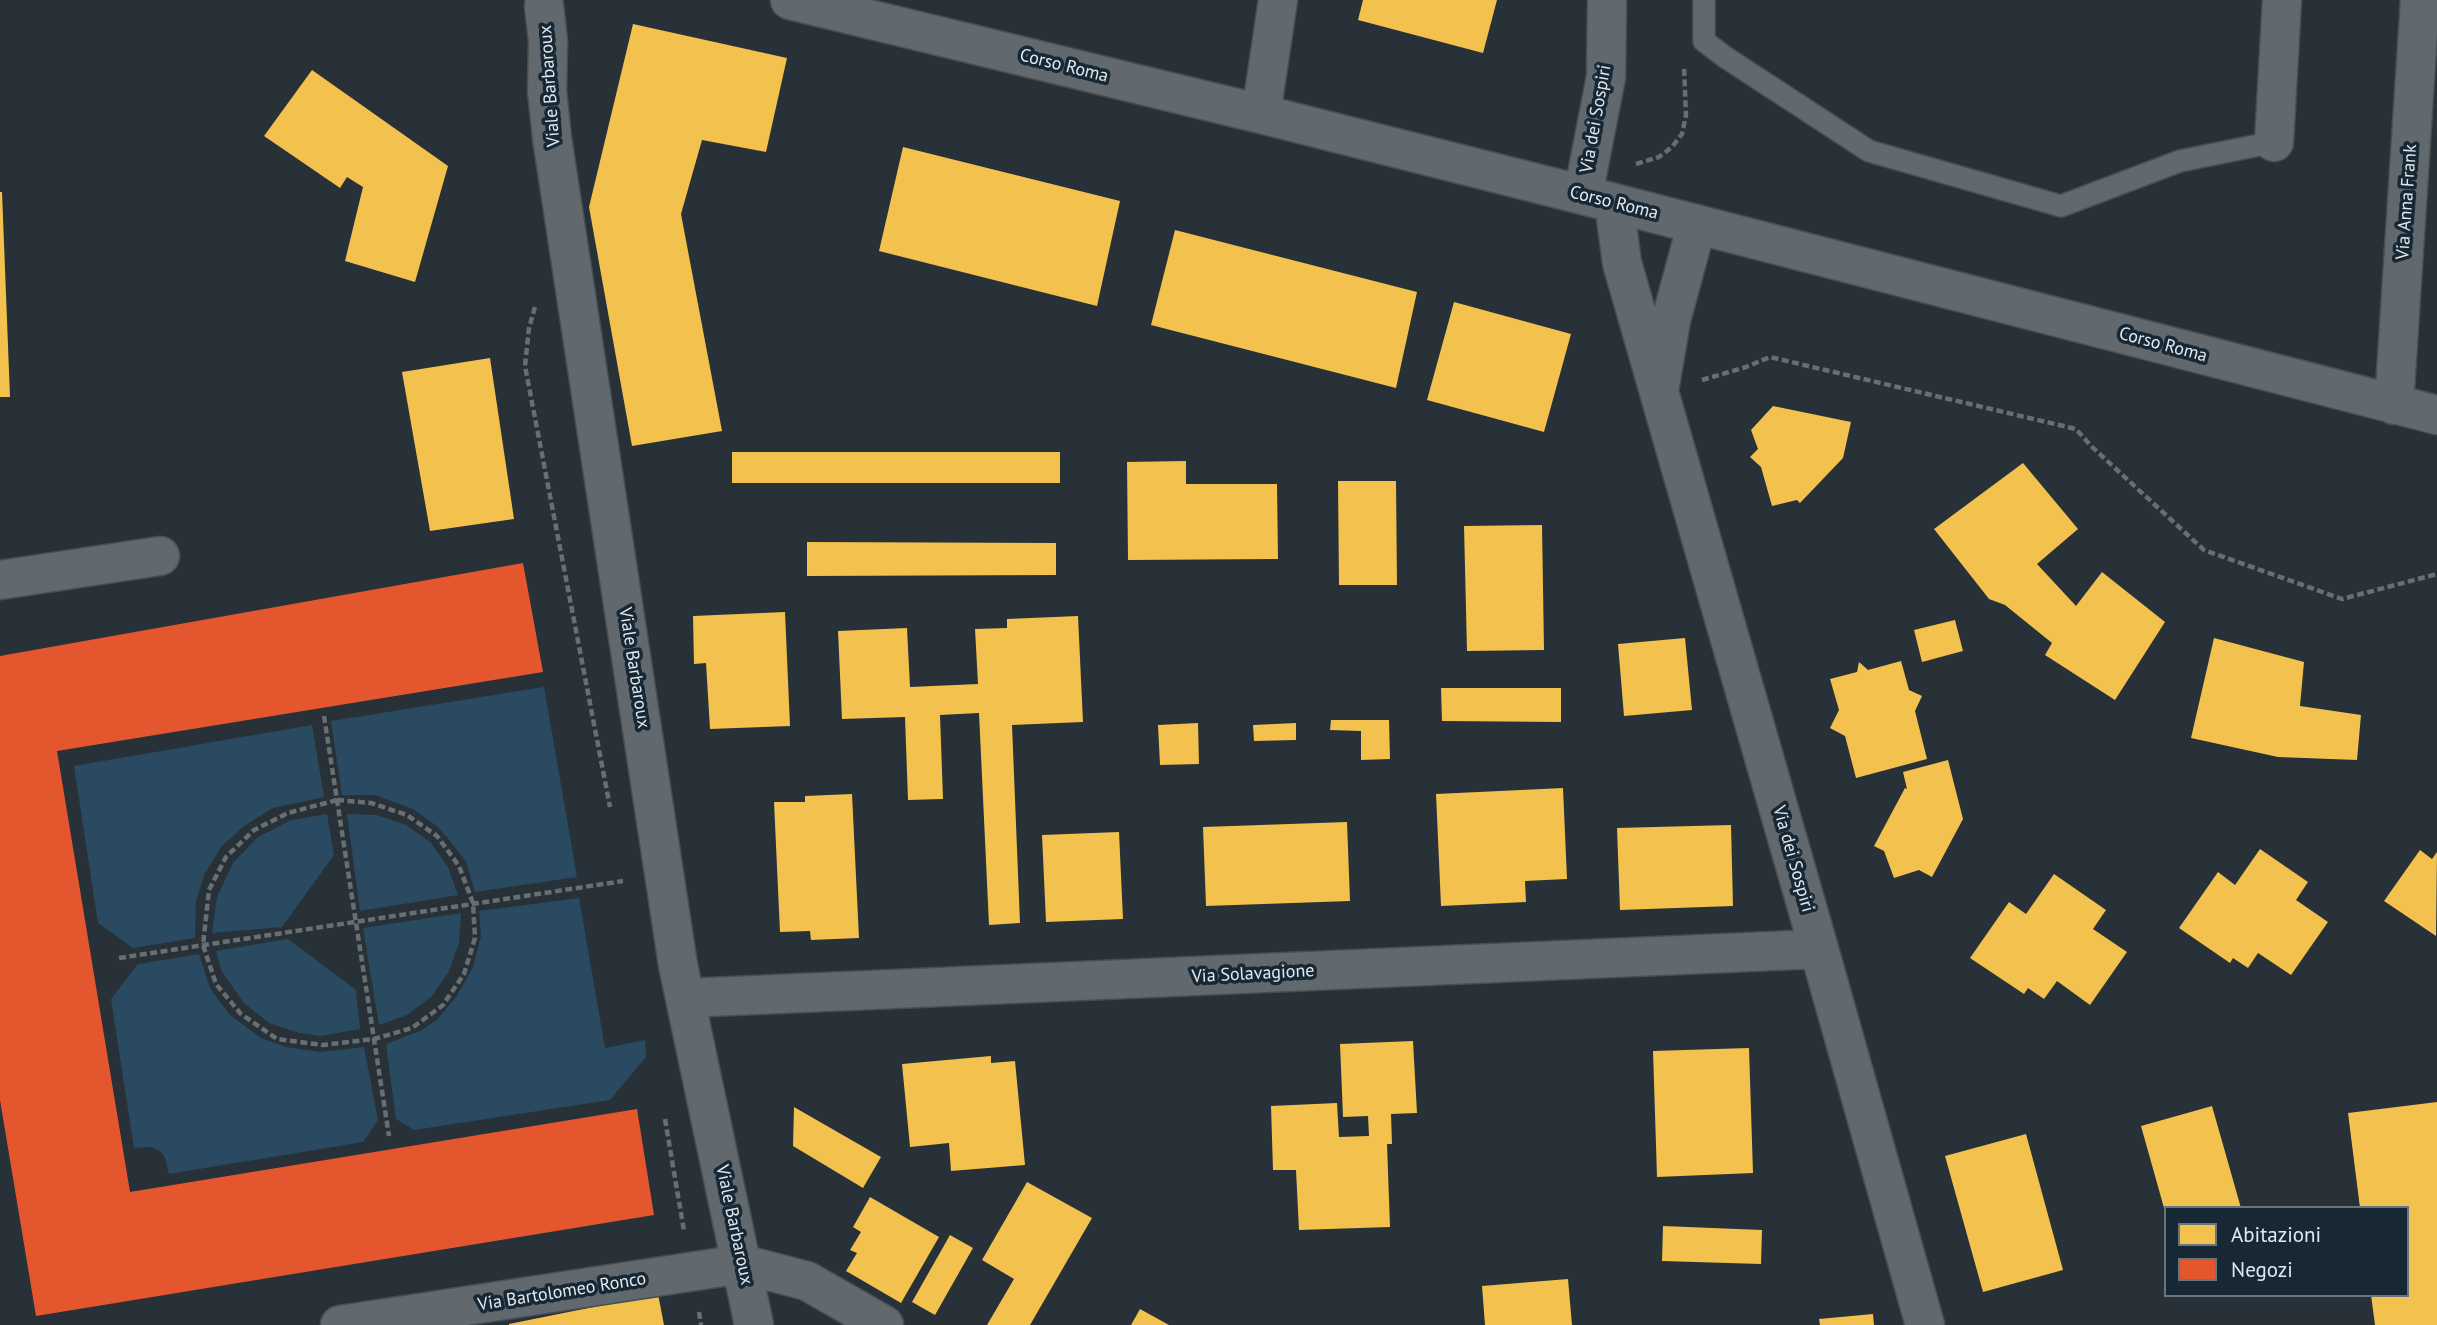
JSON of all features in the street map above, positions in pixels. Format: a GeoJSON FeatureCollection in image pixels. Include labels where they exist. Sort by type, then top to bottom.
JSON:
{"type":"FeatureCollection","features":[{"type":"Feature","properties":{"kind":"street","name":"Corso Roma"},"geometry":{"type":"LineString","coordinates":[[790,0],[1261,114],[2437,415]]}},
{"type":"Feature","properties":{"kind":"street"},"geometry":{"type":"LineString","coordinates":[[1261,114],[1278,0]]}},
{"type":"Feature","properties":{"kind":"street","name":"Via dei Sospiri"},"geometry":{"type":"LineString","coordinates":[[1607,0],[1606,77],[1591,155],[1598,199],[1622,263],[1925,1325]]}},
{"type":"Feature","properties":{"kind":"street"},"geometry":{"type":"LineString","coordinates":[[2274,142],[2282,0]]}},
{"type":"Feature","properties":{"kind":"street","name":"Via Anna Frank"},"geometry":{"type":"LineString","coordinates":[[2394,405],[2420,0]]}},
{"type":"Feature","properties":{"kind":"street","name":"Viale Barbaroux"},"geometry":{"type":"LineString","coordinates":[[547,2],[547,91],[552,138],[678,965],[754,1325]]}},
{"type":"Feature","properties":{"kind":"street","name":"Via dei Sospiri"},"geometry":{"type":"LineString","coordinates":[[1658,393],[1671,320],[1697,224]]}},
{"type":"Feature","properties":{"kind":"street"},"geometry":{"type":"LineString","coordinates":[[0,580],[160,556]]}},
{"type":"Feature","properties":{"kind":"street","name":"Via Solavagione"},"geometry":{"type":"LineString","coordinates":[[686,998],[1819,949]]}},
{"type":"Feature","properties":{"kind":"street"},"geometry":{"type":"LineString","coordinates":[[742,1265],[807,1281],[884,1325]]}},
{"type":"Feature","properties":{"kind":"street","name":"Via Bartolomeo Ronco"},"geometry":{"type":"LineString","coordinates":[[340,1325],[742,1265]]}},
{"type":"Feature","properties":{"kind":"lane"},"geometry":{"type":"LineString","coordinates":[[1704,0],[1704,41],[1869,151],[2061,206],[2180,162],[2274,142]]}},
{"type":"Feature","properties":{"kind":"path"},"geometry":{"type":"LineString","coordinates":[[1591,155],[1638,165],[1658,157],[1672,147],[1682,134],[1686,115],[1683,64]]}},
{"type":"Feature","properties":{"kind":"path"},"geometry":{"type":"LineString","coordinates":[[1658,393],[1746,367],[1770,357],[1872,380],[2076,429],[2204,550],[2342,599],[2437,574]]}},
{"type":"Feature","properties":{"kind":"path"},"geometry":{"type":"LineString","coordinates":[[324,716],[389,1136]]}},
{"type":"Feature","properties":{"kind":"path"},"geometry":{"type":"LineString","coordinates":[[337,800],[371,803],[407,815],[436,836],[459,866],[473,903],[475,938],[464,974],[443,1005],[412,1028],[374,1039],[323,1045],[277,1040],[242,1014],[216,984],[203,945],[209,890],[226,857],[254,830],[288,813],[337,800]]}},
{"type":"Feature","properties":{"kind":"path"},"geometry":{"type":"LineString","coordinates":[[119,958],[666,874]]}},
{"type":"Feature","properties":{"kind":"shaded area"},"geometry":{"type":"Polygon","coordinates":[[[544,687],[577,877],[475,892],[466,862],[438,827],[413,809],[375,795],[342,795],[331,721],[544,687]]]}},
{"type":"Feature","properties":{"kind":"shaded area"},"geometry":{"type":"Polygon","coordinates":[[[312,725],[324,797],[273,808],[244,826],[221,847],[204,875],[196,902],[195,938],[133,948],[98,923],[74,766],[312,725]]]}},
{"type":"Feature","properties":{"kind":"shaded area"},"geometry":{"type":"Polygon","coordinates":[[[327,814],[334,855],[282,927],[212,933],[217,897],[233,863],[258,837],[291,820],[327,814]]]}},
{"type":"Feature","properties":{"kind":"shaded area"},"geometry":{"type":"Polygon","coordinates":[[[347,814],[377,815],[406,825],[430,842],[448,867],[458,895],[360,911],[347,814]]]}},
{"type":"Feature","properties":{"kind":"shaded area"},"geometry":{"type":"Polygon","coordinates":[[[579,898],[605,1048],[645,1040],[646,1057],[610,1100],[414,1130],[396,1119],[386,1044],[420,1031],[437,1020],[456,997],[473,967],[481,936],[479,911],[579,898]]]}},
{"type":"Feature","properties":{"kind":"shaded area"},"geometry":{"type":"Polygon","coordinates":[[[461,913],[459,943],[449,971],[432,996],[407,1015],[379,1025],[363,928],[461,913]]]}},
{"type":"Feature","properties":{"kind":"shaded area"},"geometry":{"type":"Polygon","coordinates":[[[288,939],[356,990],[360,1029],[321,1036],[299,1033],[269,1023],[244,1003],[222,972],[216,951],[288,939]]]}},
{"type":"Feature","properties":{"kind":"shaded area"},"geometry":{"type":"Polygon","coordinates":[[[199,954],[210,988],[229,1014],[261,1038],[286,1047],[320,1052],[364,1047],[378,1120],[363,1142],[169,1174],[161,1152],[151,1147],[134,1148],[111,999],[138,964],[199,954]]]}},
{"type":"Feature","properties":{"kind":"building: Abitazioni"},"geometry":{"type":"Polygon","coordinates":[[[1363,0],[1497,0],[1483,53],[1358,20],[1363,0]]]}},
{"type":"Feature","properties":{"kind":"building: Abitazioni"},"geometry":{"type":"Polygon","coordinates":[[[633,24],[787,58],[766,152],[702,140],[681,214],[722,431],[632,446],[589,207],[633,24]]]}},
{"type":"Feature","properties":{"kind":"building: Abitazioni"},"geometry":{"type":"Polygon","coordinates":[[[312,70],[448,166],[415,282],[345,261],[363,187],[347,177],[340,188],[264,136],[312,70]]]}},
{"type":"Feature","properties":{"kind":"building: Abitazioni"},"geometry":{"type":"Polygon","coordinates":[[[903,147],[1120,201],[1097,306],[879,251],[903,147]]]}},
{"type":"Feature","properties":{"kind":"building: Abitazioni"},"geometry":{"type":"Polygon","coordinates":[[[2,192],[10,397],[0,397],[2,192]]]}},
{"type":"Feature","properties":{"kind":"building: Abitazioni"},"geometry":{"type":"Polygon","coordinates":[[[1175,230],[1417,292],[1396,388],[1151,325],[1175,230]]]}},
{"type":"Feature","properties":{"kind":"building: Abitazioni"},"geometry":{"type":"Polygon","coordinates":[[[1454,302],[1571,334],[1544,432],[1427,400],[1454,302]]]}},
{"type":"Feature","properties":{"kind":"building: Abitazioni"},"geometry":{"type":"Polygon","coordinates":[[[490,358],[514,519],[430,531],[402,372],[490,358]]]}},
{"type":"Feature","properties":{"kind":"building: Abitazioni"},"geometry":{"type":"Polygon","coordinates":[[[1773,406],[1851,422],[1843,458],[1800,503],[1797,500],[1772,506],[1761,467],[1750,457],[1758,449],[1751,430],[1773,406]]]}},
{"type":"Feature","properties":{"kind":"building: Abitazioni"},"geometry":{"type":"Polygon","coordinates":[[[732,452],[1060,452],[1060,483],[732,483],[732,452]]]}},
{"type":"Feature","properties":{"kind":"building: Abitazioni"},"geometry":{"type":"Polygon","coordinates":[[[1186,461],[1186,484],[1277,484],[1278,559],[1128,560],[1127,462],[1186,461]]]}},
{"type":"Feature","properties":{"kind":"building: Abitazioni"},"geometry":{"type":"Polygon","coordinates":[[[2023,463],[2078,529],[2037,564],[2076,606],[2102,572],[2165,622],[2115,700],[2045,655],[2052,643],[2005,605],[1989,599],[1934,529],[2023,463]]]}},
{"type":"Feature","properties":{"kind":"building: Abitazioni"},"geometry":{"type":"Polygon","coordinates":[[[1338,481],[1396,481],[1397,585],[1339,585],[1338,481]]]}},
{"type":"Feature","properties":{"kind":"building: Abitazioni"},"geometry":{"type":"Polygon","coordinates":[[[1542,525],[1544,650],[1467,651],[1464,526],[1542,525]]]}},
{"type":"Feature","properties":{"kind":"building: Abitazioni"},"geometry":{"type":"Polygon","coordinates":[[[807,542],[1056,543],[1056,575],[807,576],[807,542]]]}},
{"type":"Feature","properties":{"kind":"building: Abitazioni"},"geometry":{"type":"Polygon","coordinates":[[[785,612],[790,726],[710,729],[706,663],[694,664],[693,616],[785,612]]]}},
{"type":"Feature","properties":{"kind":"building: Abitazioni"},"geometry":{"type":"Polygon","coordinates":[[[1078,616],[1083,722],[1012,725],[1020,923],[989,925],[979,713],[940,715],[943,799],[908,800],[905,717],[842,719],[838,631],[907,628],[910,687],[978,684],[975,629],[1007,628],[1007,619],[1078,616]]]}},
{"type":"Feature","properties":{"kind":"building: Abitazioni"},"geometry":{"type":"Polygon","coordinates":[[[1955,620],[1963,651],[1922,662],[1914,630],[1955,620]]]}},
{"type":"Feature","properties":{"kind":"building: Abitazioni"},"geometry":{"type":"Polygon","coordinates":[[[1685,638],[1692,710],[1624,716],[1618,644],[1685,638]]]}},
{"type":"Feature","properties":{"kind":"building: Abitazioni"},"geometry":{"type":"Polygon","coordinates":[[[2214,638],[2304,662],[2300,706],[2361,715],[2357,760],[2278,757],[2191,738],[2214,638]]]}},
{"type":"Feature","properties":{"kind":"building: Abitazioni"},"geometry":{"type":"Polygon","coordinates":[[[1901,661],[1909,690],[1922,696],[1915,711],[1927,759],[1856,778],[1845,736],[1830,728],[1839,710],[1830,679],[1857,672],[1859,662],[1868,670],[1901,661]]]}},
{"type":"Feature","properties":{"kind":"building: Abitazioni"},"geometry":{"type":"Polygon","coordinates":[[[1441,688],[1561,688],[1561,722],[1442,721],[1441,688]]]}},
{"type":"Feature","properties":{"kind":"building: Abitazioni"},"geometry":{"type":"Polygon","coordinates":[[[1331,720],[1389,720],[1390,759],[1361,760],[1361,731],[1330,730],[1331,720]]]}},
{"type":"Feature","properties":{"kind":"building: Abitazioni"},"geometry":{"type":"Polygon","coordinates":[[[1198,723],[1199,764],[1160,765],[1158,725],[1198,723]]]}},
{"type":"Feature","properties":{"kind":"building: Abitazioni"},"geometry":{"type":"Polygon","coordinates":[[[1296,723],[1296,740],[1254,741],[1253,725],[1296,723]]]}},
{"type":"Feature","properties":{"kind":"building: Abitazioni"},"geometry":{"type":"Polygon","coordinates":[[[1948,760],[1963,819],[1932,877],[1919,870],[1894,878],[1884,851],[1874,846],[1905,788],[1907,789],[1903,772],[1948,760]]]}},
{"type":"Feature","properties":{"kind":"building: Abitazioni"},"geometry":{"type":"Polygon","coordinates":[[[1563,788],[1567,879],[1525,881],[1526,902],[1441,906],[1436,794],[1563,788]]]}},
{"type":"Feature","properties":{"kind":"building: Abitazioni"},"geometry":{"type":"Polygon","coordinates":[[[852,794],[859,938],[811,940],[810,931],[780,932],[774,802],[805,802],[805,796],[852,794]]]}},
{"type":"Feature","properties":{"kind":"building: Abitazioni"},"geometry":{"type":"Polygon","coordinates":[[[1347,822],[1350,901],[1206,906],[1203,827],[1347,822]]]}},
{"type":"Feature","properties":{"kind":"building: Abitazioni"},"geometry":{"type":"Polygon","coordinates":[[[1731,825],[1733,906],[1620,910],[1617,828],[1731,825]]]}},
{"type":"Feature","properties":{"kind":"building: Abitazioni"},"geometry":{"type":"Polygon","coordinates":[[[1119,832],[1123,919],[1046,922],[1042,835],[1119,832]]]}},
{"type":"Feature","properties":{"kind":"building: Abitazioni"},"geometry":{"type":"Polygon","coordinates":[[[2260,849],[2308,882],[2296,900],[2328,922],[2291,975],[2258,953],[2248,968],[2233,958],[2230,963],[2179,928],[2218,872],[2235,885],[2260,849]]]}},
{"type":"Feature","properties":{"kind":"building: Abitazioni"},"geometry":{"type":"Polygon","coordinates":[[[2420,850],[2432,859],[2437,852],[2436,936],[2384,901],[2420,850]]]}},
{"type":"Feature","properties":{"kind":"building: Abitazioni"},"geometry":{"type":"Polygon","coordinates":[[[2054,874],[2106,910],[2093,929],[2127,952],[2090,1005],[2057,981],[2044,999],[2028,988],[2024,994],[1970,958],[2009,902],[2026,914],[2054,874]]]}},
{"type":"Feature","properties":{"kind":"building: Abitazioni"},"geometry":{"type":"Polygon","coordinates":[[[1413,1041],[1417,1113],[1391,1114],[1392,1144],[1387,1144],[1390,1227],[1299,1230],[1296,1170],[1273,1170],[1271,1106],[1337,1103],[1339,1137],[1369,1136],[1368,1116],[1343,1117],[1340,1044],[1413,1041]]]}},
{"type":"Feature","properties":{"kind":"building: Abitazioni"},"geometry":{"type":"Polygon","coordinates":[[[1749,1048],[1753,1173],[1657,1177],[1653,1051],[1749,1048]]]}},
{"type":"Feature","properties":{"kind":"building: Abitazioni"},"geometry":{"type":"Polygon","coordinates":[[[991,1056],[991,1063],[1015,1061],[1025,1165],[951,1171],[949,1143],[910,1147],[902,1064],[991,1056]]]}},
{"type":"Feature","properties":{"kind":"building: Abitazioni"},"geometry":{"type":"Polygon","coordinates":[[[2437,1102],[2437,1325],[2375,1325],[2371,1297],[2409,1297],[2409,1206],[2360,1206],[2348,1113],[2437,1102]]]}},
{"type":"Feature","properties":{"kind":"building: Abitazioni"},"geometry":{"type":"Polygon","coordinates":[[[2212,1106],[2240,1206],[2164,1208],[2141,1126],[2212,1106]]]}},
{"type":"Feature","properties":{"kind":"building: Abitazioni"},"geometry":{"type":"Polygon","coordinates":[[[794,1107],[881,1157],[863,1188],[793,1146],[794,1107]]]}},
{"type":"Feature","properties":{"kind":"building: Abitazioni"},"geometry":{"type":"Polygon","coordinates":[[[2026,1134],[2063,1270],[1983,1292],[1945,1156],[2026,1134]]]}},
{"type":"Feature","properties":{"kind":"building: Abitazioni"},"geometry":{"type":"Polygon","coordinates":[[[1027,1182],[1092,1218],[1030,1325],[987,1325],[1014,1279],[982,1260],[1027,1182]]]}},
{"type":"Feature","properties":{"kind":"building: Abitazioni"},"geometry":{"type":"Polygon","coordinates":[[[870,1197],[939,1237],[901,1303],[846,1271],[857,1253],[850,1250],[861,1232],[853,1227],[870,1197]]]}},
{"type":"Feature","properties":{"kind":"building: Abitazioni"},"geometry":{"type":"Polygon","coordinates":[[[1663,1226],[1762,1230],[1761,1264],[1662,1261],[1663,1226]]]}},
{"type":"Feature","properties":{"kind":"building: Abitazioni"},"geometry":{"type":"Polygon","coordinates":[[[950,1235],[973,1248],[935,1315],[912,1302],[950,1235]]]}},
{"type":"Feature","properties":{"kind":"building: Abitazioni"},"geometry":{"type":"Polygon","coordinates":[[[1568,1279],[1572,1325],[1485,1325],[1482,1286],[1568,1279]]]}},
{"type":"Feature","properties":{"kind":"building: Abitazioni"},"geometry":{"type":"Polygon","coordinates":[[[658,1294],[664,1325],[509,1325],[509,1324],[658,1294]]]}},
{"type":"Feature","properties":{"kind":"building: Abitazioni"},"geometry":{"type":"Polygon","coordinates":[[[1140,1309],[1169,1325],[1131,1325],[1140,1309]]]}},
{"type":"Feature","properties":{"kind":"building: Abitazioni"},"geometry":{"type":"Polygon","coordinates":[[[1873,1314],[1874,1325],[1820,1325],[1819,1319],[1873,1314]]]}},
{"type":"Feature","properties":{"kind":"building: Negozi"},"geometry":{"type":"Polygon","coordinates":[[[523,563],[543,672],[57,751],[130,1192],[637,1109],[654,1215],[36,1316],[0,1100],[0,656],[523,563]]]}}]}
